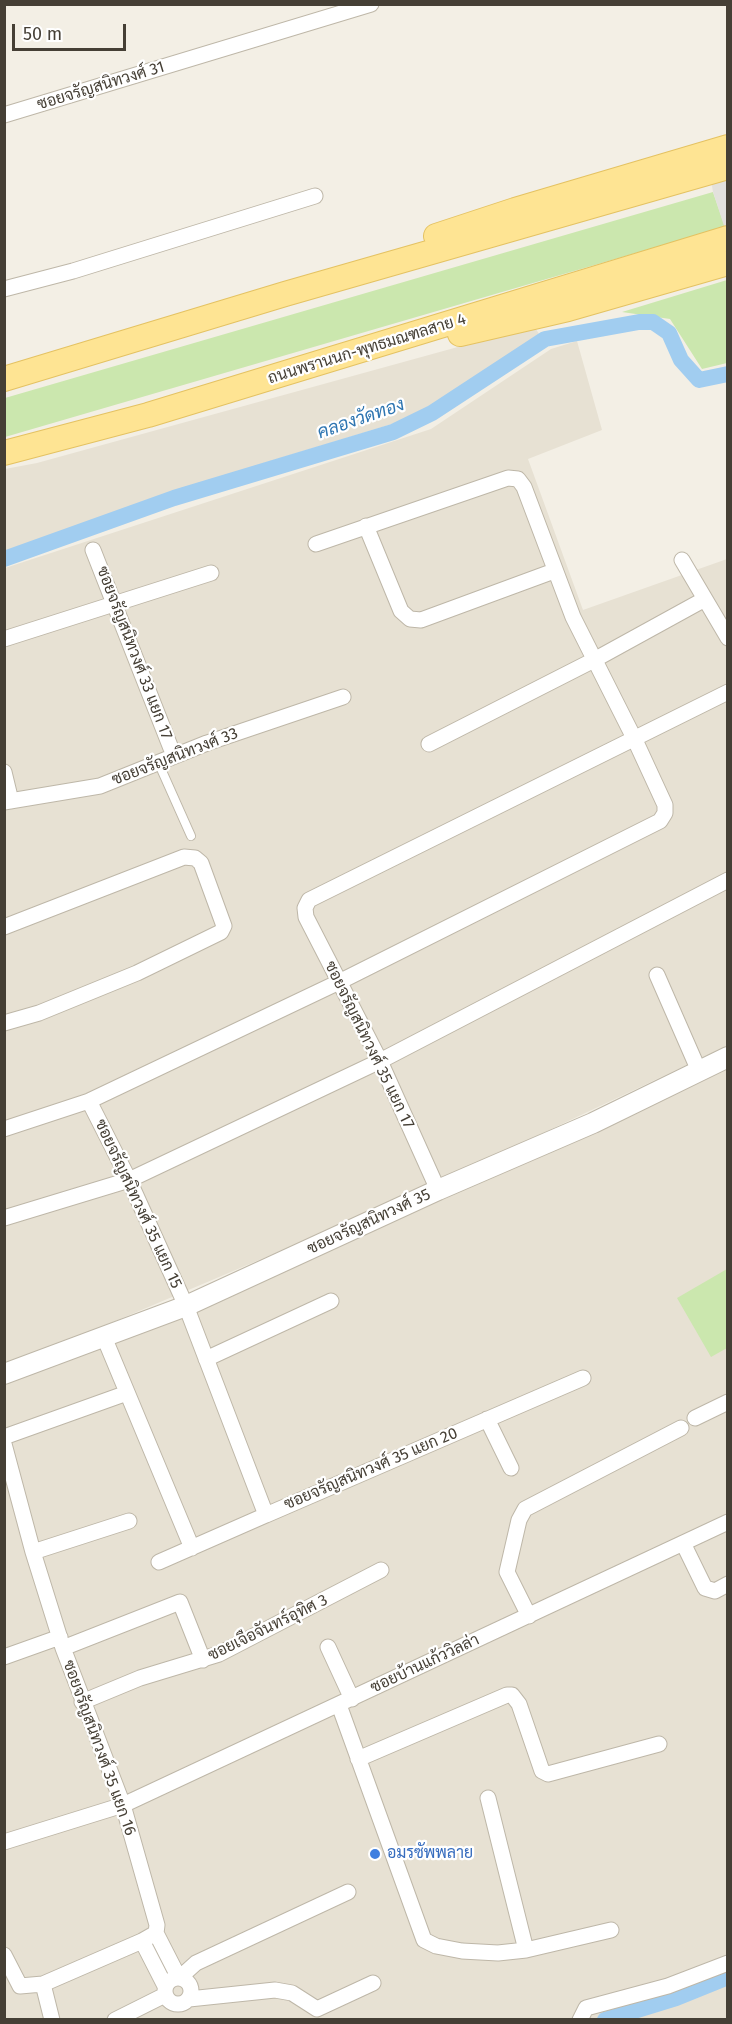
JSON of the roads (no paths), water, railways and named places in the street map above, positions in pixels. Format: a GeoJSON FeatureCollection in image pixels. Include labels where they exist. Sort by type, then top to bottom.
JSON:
{"type":"FeatureCollection","features":[{"type":"Feature","properties":{"kind":"main road"},"geometry":{"type":"LineString","coordinates":[[285,294],[477,222],[728,147]]}},
{"type":"Feature","properties":{"kind":"main road"},"geometry":{"type":"LineString","coordinates":[[4,379],[285,294],[578,212],[728,167]]}},
{"type":"Feature","properties":{"kind":"main road","name":"ถนนพรานนก-พุทธมณฑลสาย 4"},"geometry":{"type":"LineString","coordinates":[[4,453],[148,416],[617,270],[728,238]]}},
{"type":"Feature","properties":{"kind":"main road"},"geometry":{"type":"LineString","coordinates":[[305,368],[528,319],[728,263]]}},
{"type":"Feature","properties":{"kind":"street","name":"ซอยจรัญสนิทวงศ์ 31"},"geometry":{"type":"LineString","coordinates":[[4,115],[371,4]]}},
{"type":"Feature","properties":{"kind":"street"},"geometry":{"type":"LineString","coordinates":[[4,289],[73,271],[315,196]]}},
{"type":"Feature","properties":{"kind":"street"},"geometry":{"type":"LineString","coordinates":[[4,1129],[89,1101],[339,982],[660,821],[665,805],[594,660],[554,571],[524,488],[518,479],[508,478],[316,544]]}},
{"type":"Feature","properties":{"kind":"street"},"geometry":{"type":"LineString","coordinates":[[366,526],[401,611],[410,619],[421,621],[554,571]]}},
{"type":"Feature","properties":{"kind":"street","name":"ซอยจรัญสนิทวงศ์ 33 แยก 17"},"geometry":{"type":"LineString","coordinates":[[93,550],[174,756]]}},
{"type":"Feature","properties":{"kind":"street"},"geometry":{"type":"LineString","coordinates":[[682,560],[728,638]]}},
{"type":"Feature","properties":{"kind":"street"},"geometry":{"type":"LineString","coordinates":[[4,639],[211,573]]}},
{"type":"Feature","properties":{"kind":"street"},"geometry":{"type":"LineString","coordinates":[[429,744],[594,660],[705,600]]}},
{"type":"Feature","properties":{"kind":"street"},"geometry":{"type":"LineString","coordinates":[[635,740],[728,692]]}},
{"type":"Feature","properties":{"kind":"street","name":"ซอยจรัญสนิทวงศ์ 33"},"geometry":{"type":"LineString","coordinates":[[8,802],[100,786],[174,756],[343,697]]}},
{"type":"Feature","properties":{"kind":"street","name":"ซอยจรัญสนิทวงศ์ 35 แยก 17"},"geometry":{"type":"LineString","coordinates":[[438,1190],[380,1061],[306,917],[305,908],[309,900],[635,740]]}},
{"type":"Feature","properties":{"kind":"street"},"geometry":{"type":"LineString","coordinates":[[4,772],[8,802]]}},
{"type":"Feature","properties":{"kind":"street"},"geometry":{"type":"LineString","coordinates":[[4,927],[184,857],[195,858],[201,863],[224,926],[221,932],[137,973],[39,1012],[4,1023]]}},
{"type":"Feature","properties":{"kind":"street"},"geometry":{"type":"LineString","coordinates":[[4,1218],[129,1180],[380,1061],[728,880]]}},
{"type":"Feature","properties":{"kind":"street"},"geometry":{"type":"LineString","coordinates":[[657,975],[699,1071]]}},
{"type":"Feature","properties":{"kind":"street","name":"ซอยจรัญสนิทวงศ์ 35"},"geometry":{"type":"LineString","coordinates":[[4,1374],[186,1306],[438,1190],[593,1123],[699,1071],[727,1060]]}},
{"type":"Feature","properties":{"kind":"street","name":"ซอยจรัญสนิทวงศ์ 35 แยก 15"},"geometry":{"type":"LineString","coordinates":[[89,1101],[129,1180],[186,1306]]}},
{"type":"Feature","properties":{"kind":"street"},"geometry":{"type":"LineString","coordinates":[[206,1359],[331,1301]]}},
{"type":"Feature","properties":{"kind":"street","name":"ซอยจรัญสนิทวงศ์ 35 แยก 20"},"geometry":{"type":"LineString","coordinates":[[186,1306],[266,1515],[583,1378]]}},
{"type":"Feature","properties":{"kind":"street"},"geometry":{"type":"LineString","coordinates":[[104,1337],[192,1548]]}},
{"type":"Feature","properties":{"kind":"street"},"geometry":{"type":"LineString","coordinates":[[4,1437],[127,1393]]}},
{"type":"Feature","properties":{"kind":"street"},"geometry":{"type":"LineString","coordinates":[[694,1418],[728,1402]]}},
{"type":"Feature","properties":{"kind":"street"},"geometry":{"type":"LineString","coordinates":[[487,1419],[512,1468]]}},
{"type":"Feature","properties":{"kind":"street"},"geometry":{"type":"LineString","coordinates":[[529,1616],[507,1572],[519,1520],[525,1509],[681,1428]]}},
{"type":"Feature","properties":{"kind":"street","name":"ซอยจรัญสนิทวงศ์ 35 แยก 16"},"geometry":{"type":"LineString","coordinates":[[4,1444],[33,1552],[61,1642],[123,1805],[157,1924],[156,1933],[181,1979]]}},
{"type":"Feature","properties":{"kind":"street"},"geometry":{"type":"LineString","coordinates":[[159,1562],[266,1515]]}},
{"type":"Feature","properties":{"kind":"street"},"geometry":{"type":"LineString","coordinates":[[33,1552],[129,1521]]}},
{"type":"Feature","properties":{"kind":"street","name":"ซอยบ้านแก้ววิลล่า"},"geometry":{"type":"LineString","coordinates":[[4,1842],[123,1805],[728,1522]]}},
{"type":"Feature","properties":{"kind":"street"},"geometry":{"type":"LineString","coordinates":[[683,1543],[705,1588],[715,1591],[728,1584]]}},
{"type":"Feature","properties":{"kind":"street","name":"ซอยเจือจันทร์อุทิศ 3"},"geometry":{"type":"LineString","coordinates":[[82,1702],[140,1678],[203,1660],[293,1618],[381,1570]]}},
{"type":"Feature","properties":{"kind":"street"},"geometry":{"type":"LineString","coordinates":[[4,1657],[61,1642],[180,1602],[203,1660]]}},
{"type":"Feature","properties":{"kind":"street"},"geometry":{"type":"LineString","coordinates":[[328,1647],[345,1702],[358,1759],[424,1940],[436,1946],[462,1951],[498,1953],[526,1950],[610,1930]]}},
{"type":"Feature","properties":{"kind":"street"},"geometry":{"type":"LineString","coordinates":[[358,1759],[507,1695],[513,1695],[519,1704],[542,1771],[548,1774],[659,1744]]}},
{"type":"Feature","properties":{"kind":"street"},"geometry":{"type":"LineString","coordinates":[[488,1798],[526,1950]]}},
{"type":"Feature","properties":{"kind":"street"},"geometry":{"type":"LineString","coordinates":[[181,1979],[196,1963],[348,1892]]}},
{"type":"Feature","properties":{"kind":"street"},"geometry":{"type":"LineString","coordinates":[[4,1954],[20,1986],[43,1984],[156,1933]]}},
{"type":"Feature","properties":{"kind":"street"},"geometry":{"type":"LineString","coordinates":[[142,1941],[169,2001],[177,2005],[189,1999],[275,1990],[292,1993],[317,2009],[373,1983]]}},
{"type":"Feature","properties":{"kind":"street"},"geometry":{"type":"LineString","coordinates":[[580,2019],[586,2008],[668,1986],[728,1963]]}},
{"type":"Feature","properties":{"kind":"street"},"geometry":{"type":"LineString","coordinates":[[116,2019],[165,1990],[171,1980],[181,1979],[190,1986],[189,1999]]}},
{"type":"Feature","properties":{"kind":"street"},"geometry":{"type":"LineString","coordinates":[[43,1984],[52,2019]]}},
{"type":"Feature","properties":{"kind":"lane"},"geometry":{"type":"LineString","coordinates":[[158,762],[190,836]]}},
{"type":"Feature","properties":{"kind":"waterway","name":"คลองวัดทอง"},"geometry":{"type":"LineString","coordinates":[[4,559],[174,498],[393,432],[432,413],[545,339],[639,322],[653,322],[669,333],[681,360],[699,380],[728,374]]}},
{"type":"Feature","properties":{"kind":"waterway"},"geometry":{"type":"LineString","coordinates":[[605,2020],[676,1998],[728,1977]]}},
{"type":"Feature","properties":{"kind":"place","name":"อมรซัพพลาย"},"geometry":{"type":"Point","coordinates":[375,1854]}}]}
